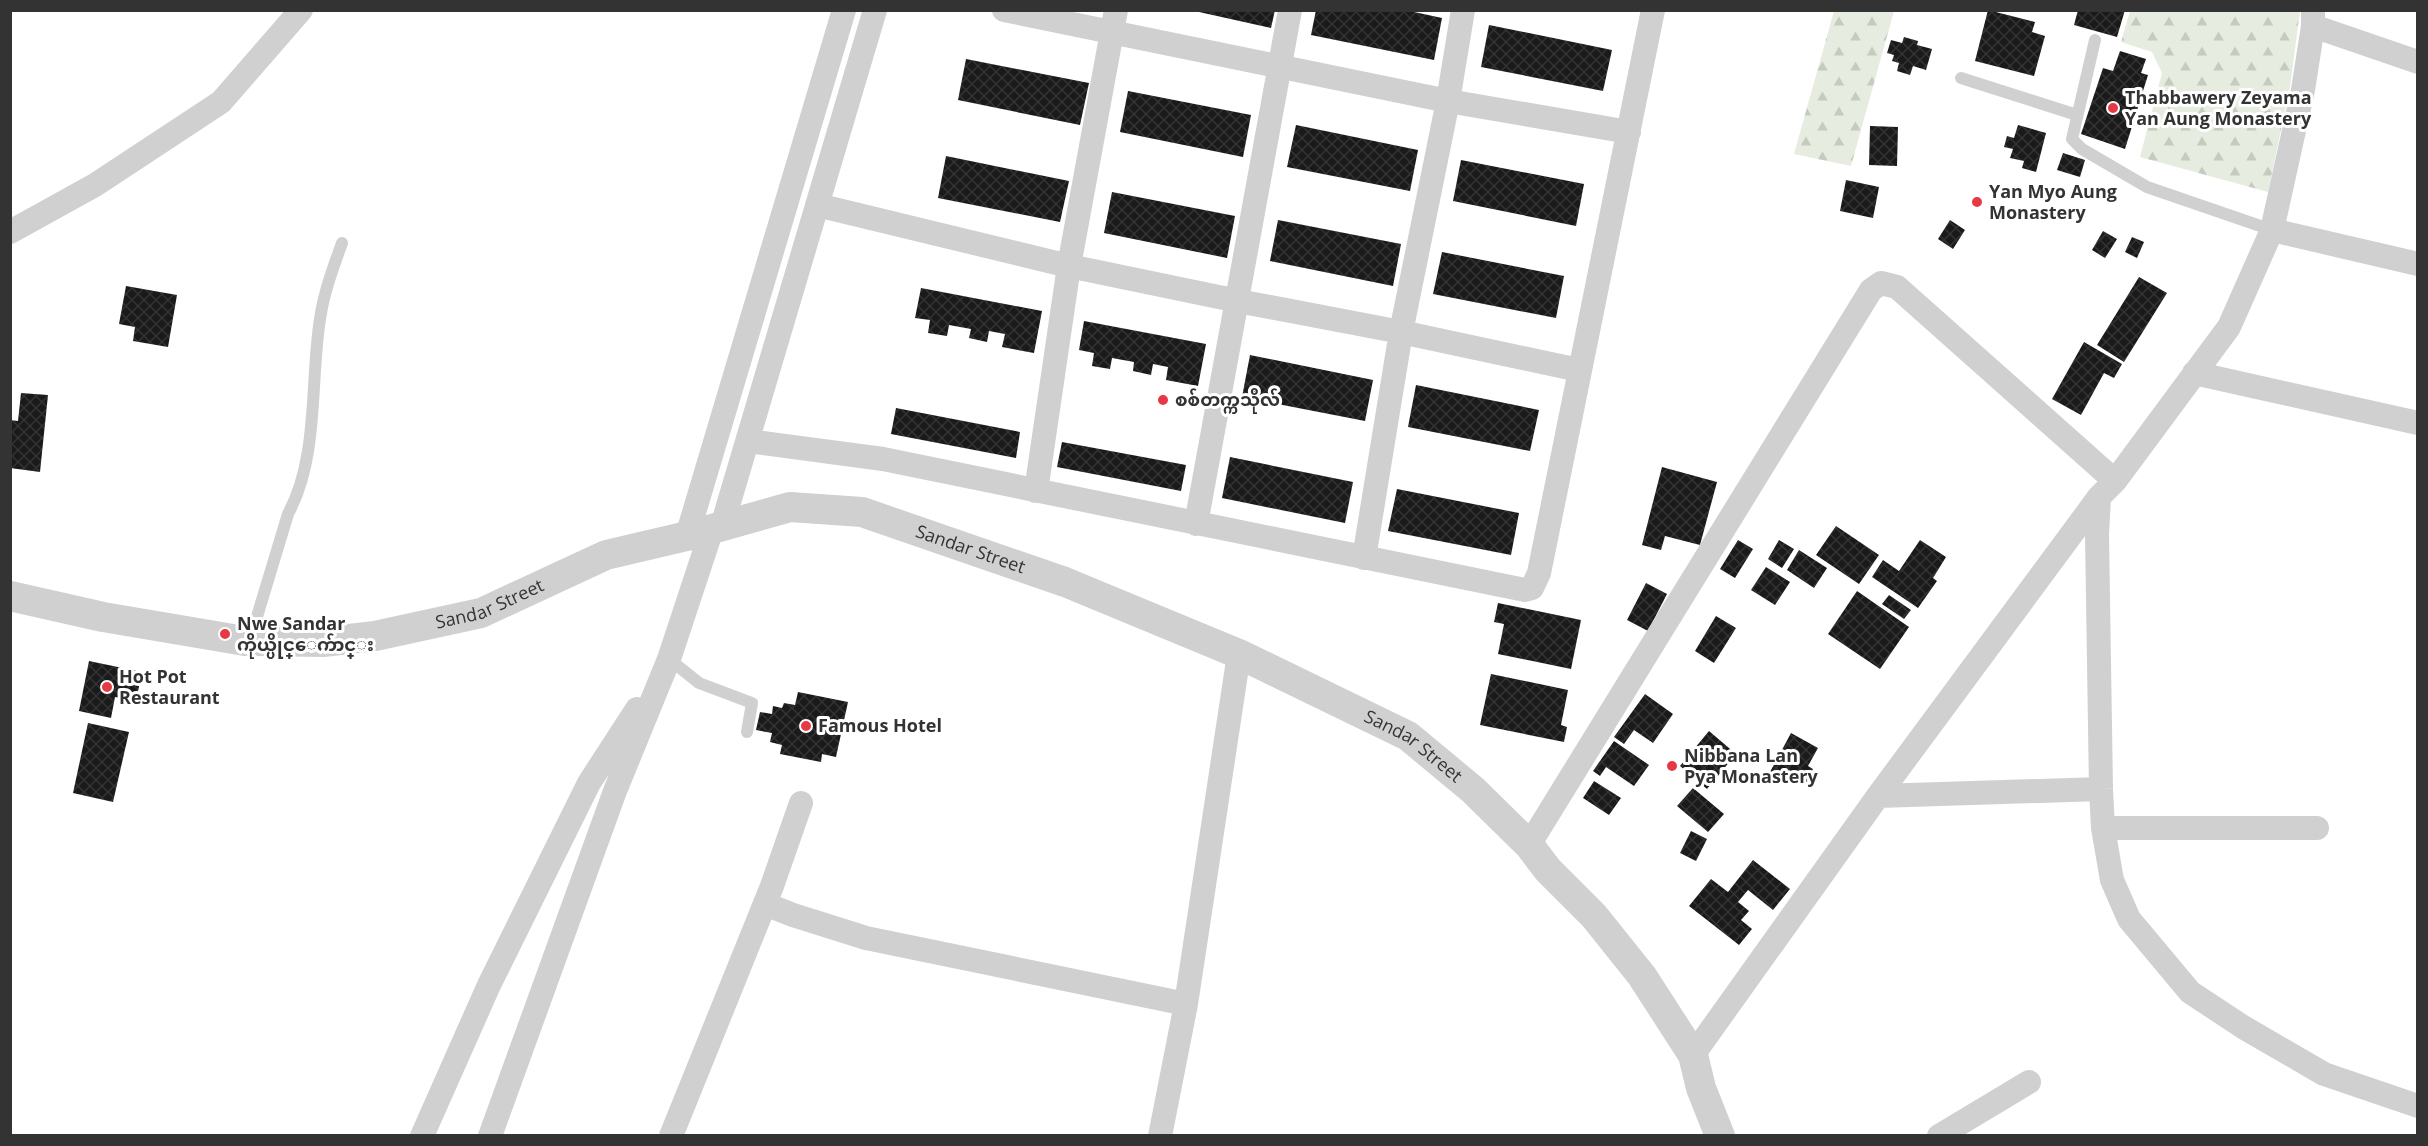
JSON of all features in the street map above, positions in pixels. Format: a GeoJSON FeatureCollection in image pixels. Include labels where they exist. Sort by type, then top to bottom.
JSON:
{"type":"FeatureCollection","features":[{"type":"Feature","properties":{"kind":"street"},"geometry":{"type":"LineString","coordinates":[[10,232],[95,185],[221,102],[301,10]]}},
{"type":"Feature","properties":{"kind":"street"},"geometry":{"type":"LineString","coordinates":[[490,1136],[615,791],[669,659],[707,531],[844,10]]}},
{"type":"Feature","properties":{"kind":"street"},"geometry":{"type":"LineString","coordinates":[[707,531],[747,441],[875,10]]}},
{"type":"Feature","properties":{"kind":"street"},"geometry":{"type":"LineString","coordinates":[[1004,10],[1113,22],[1279,66],[1448,101],[1629,132]]}},
{"type":"Feature","properties":{"kind":"street"},"geometry":{"type":"LineString","coordinates":[[1196,524],[1290,10]]}},
{"type":"Feature","properties":{"kind":"street"},"geometry":{"type":"LineString","coordinates":[[1364,558],[1401,332],[1448,101],[1463,10]]}},
{"type":"Feature","properties":{"kind":"street"},"geometry":{"type":"LineString","coordinates":[[747,441],[883,459],[1364,558],[1525,590],[1532,588],[1539,573],[1653,10]]}},
{"type":"Feature","properties":{"kind":"street"},"geometry":{"type":"LineString","coordinates":[[1693,1055],[1878,796],[2229,327],[2272,230],[2303,90],[2313,18],[2418,62]]}},
{"type":"Feature","properties":{"kind":"street"},"geometry":{"type":"LineString","coordinates":[[1035,490],[1069,266],[1113,22]]}},
{"type":"Feature","properties":{"kind":"street"},"geometry":{"type":"LineString","coordinates":[[817,205],[1069,266],[1579,370]]}},
{"type":"Feature","properties":{"kind":"street"},"geometry":{"type":"LineString","coordinates":[[2272,230],[2418,264]]}},
{"type":"Feature","properties":{"kind":"street"},"geometry":{"type":"LineString","coordinates":[[1529,846],[1871,290],[1881,283],[1897,287],[2107,489]]}},
{"type":"Feature","properties":{"kind":"street"},"geometry":{"type":"LineString","coordinates":[[2194,373],[2418,423]]}},
{"type":"Feature","properties":{"kind":"street"},"geometry":{"type":"LineString","coordinates":[[2107,489],[2097,535],[2101,789],[2103,828],[2112,880],[2129,919],[2190,992],[2243,1027],[2324,1074],[2418,1106]]}},
{"type":"Feature","properties":{"kind":"street","name":"Sandar Street"},"geometry":{"type":"LineString","coordinates":[[10,596],[103,617],[245,641],[344,640],[375,636],[481,614],[606,555],[707,531],[790,507],[862,512],[1065,582],[1239,654],[1408,736],[1473,790],[1529,846],[1548,870],[1594,916],[1642,976],[1693,1055],[1701,1088],[1720,1136]]}},
{"type":"Feature","properties":{"kind":"street"},"geometry":{"type":"LineString","coordinates":[[1160,1136],[1186,1004],[1239,654]]}},
{"type":"Feature","properties":{"kind":"street"},"geometry":{"type":"LineString","coordinates":[[422,1136],[489,985],[589,783],[669,659]]}},
{"type":"Feature","properties":{"kind":"street"},"geometry":{"type":"LineString","coordinates":[[1878,796],[2101,789]]}},
{"type":"Feature","properties":{"kind":"street"},"geometry":{"type":"LineString","coordinates":[[671,1136],[765,904],[801,803]]}},
{"type":"Feature","properties":{"kind":"street"},"geometry":{"type":"LineString","coordinates":[[2103,828],[2318,828]]}},
{"type":"Feature","properties":{"kind":"street"},"geometry":{"type":"LineString","coordinates":[[765,904],[866,938],[1186,1004]]}},
{"type":"Feature","properties":{"kind":"street"},"geometry":{"type":"LineString","coordinates":[[1939,1136],[2029,1082]]}},
{"type":"Feature","properties":{"kind":"lane"},"geometry":{"type":"LineString","coordinates":[[2095,40],[2072,139],[2082,149],[2147,187],[2272,230]]}},
{"type":"Feature","properties":{"kind":"lane"},"geometry":{"type":"LineString","coordinates":[[1961,78],[2077,115]]}},
{"type":"Feature","properties":{"kind":"lane"},"geometry":{"type":"LineString","coordinates":[[245,641],[256,620],[288,514],[297,499],[304,476],[320,321],[325,291],[342,243]]}},
{"type":"Feature","properties":{"kind":"lane"},"geometry":{"type":"LineString","coordinates":[[669,659],[699,683],[752,703],[747,732]]}},
{"type":"Feature","properties":{"kind":"green space"},"geometry":{"type":"Polygon","coordinates":[[[1834,11],[1894,11],[1851,166],[1794,154],[1834,11]]]}},
{"type":"Feature","properties":{"kind":"green space"},"geometry":{"type":"Polygon","coordinates":[[[2130,11],[2300,11],[2290,87],[2268,192],[2140,157],[2162,73],[2152,52],[2121,42],[2130,11]]]}},
{"type":"Feature","properties":{"kind":"building"},"geometry":{"type":"Polygon","coordinates":[[[1190,10],[1275,10],[1271,28],[1190,10]]]}},
{"type":"Feature","properties":{"kind":"building"},"geometry":{"type":"Polygon","coordinates":[[[1316,10],[1405,10],[1442,18],[1434,60],[1311,35],[1316,10]]]}},
{"type":"Feature","properties":{"kind":"building"},"geometry":{"type":"Polygon","coordinates":[[[1988,10],[2035,22],[2032,32],[2045,36],[2034,76],[1975,61],[1988,10]]]}},
{"type":"Feature","properties":{"kind":"building"},"geometry":{"type":"Polygon","coordinates":[[[2078,10],[2125,10],[2117,37],[2074,25],[2078,10]]]}},
{"type":"Feature","properties":{"kind":"building"},"geometry":{"type":"Polygon","coordinates":[[[1489,25],[1612,50],[1603,91],[1481,67],[1489,25]]]}},
{"type":"Feature","properties":{"kind":"building"},"geometry":{"type":"Polygon","coordinates":[[[1904,37],[1918,41],[1917,45],[1932,49],[1926,70],[1913,66],[1910,75],[1897,71],[1899,63],[1892,61],[1894,55],[1887,53],[1891,40],[1902,43],[1904,37]]]}},
{"type":"Feature","properties":{"kind":"building"},"geometry":{"type":"Polygon","coordinates":[[[2120,51],[2146,59],[2141,73],[2148,75],[2125,149],[2081,134],[2103,68],[2113,71],[2120,51]]]}},
{"type":"Feature","properties":{"kind":"building"},"geometry":{"type":"Polygon","coordinates":[[[966,59],[1089,83],[1080,125],[958,100],[966,59]]]}},
{"type":"Feature","properties":{"kind":"building"},"geometry":{"type":"Polygon","coordinates":[[[1128,91],[1251,115],[1243,157],[1120,132],[1128,91]]]}},
{"type":"Feature","properties":{"kind":"building"},"geometry":{"type":"Polygon","coordinates":[[[1296,125],[1418,150],[1410,191],[1287,167],[1296,125]]]}},
{"type":"Feature","properties":{"kind":"building"},"geometry":{"type":"Polygon","coordinates":[[[2018,125],[2046,133],[2036,172],[2022,168],[2024,161],[2010,158],[2013,149],[2004,147],[2007,136],[2014,138],[2018,125]]]}},
{"type":"Feature","properties":{"kind":"building"},"geometry":{"type":"Polygon","coordinates":[[[1870,126],[1898,127],[1897,166],[1869,165],[1870,126]]]}},
{"type":"Feature","properties":{"kind":"building"},"geometry":{"type":"Polygon","coordinates":[[[2063,153],[2085,160],[2080,177],[2057,170],[2063,153]]]}},
{"type":"Feature","properties":{"kind":"building"},"geometry":{"type":"Polygon","coordinates":[[[946,156],[1069,181],[1060,222],[938,198],[946,156]]]}},
{"type":"Feature","properties":{"kind":"building"},"geometry":{"type":"Polygon","coordinates":[[[1461,160],[1584,184],[1576,226],[1453,201],[1461,160]]]}},
{"type":"Feature","properties":{"kind":"building"},"geometry":{"type":"Polygon","coordinates":[[[1846,180],[1879,187],[1873,218],[1840,211],[1846,180]]]}},
{"type":"Feature","properties":{"kind":"building"},"geometry":{"type":"Polygon","coordinates":[[[1112,192],[1235,216],[1227,258],[1104,233],[1112,192]]]}},
{"type":"Feature","properties":{"kind":"building"},"geometry":{"type":"Polygon","coordinates":[[[1278,220],[1401,244],[1393,286],[1270,261],[1278,220]]]}},
{"type":"Feature","properties":{"kind":"building"},"geometry":{"type":"Polygon","coordinates":[[[1950,220],[1965,230],[1953,249],[1938,239],[1950,220]]]}},
{"type":"Feature","properties":{"kind":"building"},"geometry":{"type":"Polygon","coordinates":[[[2103,231],[2117,239],[2105,258],[2092,250],[2103,231]]]}},
{"type":"Feature","properties":{"kind":"building"},"geometry":{"type":"Polygon","coordinates":[[[2132,237],[2144,242],[2137,258],[2125,252],[2132,237]]]}},
{"type":"Feature","properties":{"kind":"building"},"geometry":{"type":"Polygon","coordinates":[[[1442,252],[1564,276],[1556,318],[1433,294],[1442,252]]]}},
{"type":"Feature","properties":{"kind":"building"},"geometry":{"type":"Polygon","coordinates":[[[2139,277],[2167,293],[2124,362],[2097,345],[2139,277]]]}},
{"type":"Feature","properties":{"kind":"building"},"geometry":{"type":"Polygon","coordinates":[[[126,286],[177,295],[168,347],[133,341],[135,327],[119,324],[126,286]]]}},
{"type":"Feature","properties":{"kind":"building"},"geometry":{"type":"Polygon","coordinates":[[[921,288],[1042,311],[1034,353],[1002,347],[1005,334],[989,331],[987,342],[969,338],[971,329],[949,325],[947,336],[928,333],[930,320],[915,318],[921,288]]]}},
{"type":"Feature","properties":{"kind":"building"},"geometry":{"type":"Polygon","coordinates":[[[1084,321],[1206,344],[1198,386],[1166,380],[1168,367],[1153,364],[1151,375],[1133,371],[1134,362],[1112,358],[1110,369],[1092,366],[1094,353],[1079,350],[1084,321]]]}},
{"type":"Feature","properties":{"kind":"building"},"geometry":{"type":"Polygon","coordinates":[[[2084,342],[2122,364],[2114,378],[2104,373],[2081,415],[2052,399],[2084,342]]]}},
{"type":"Feature","properties":{"kind":"building"},"geometry":{"type":"Polygon","coordinates":[[[1250,355],[1373,380],[1365,421],[1242,397],[1250,355]]]}},
{"type":"Feature","properties":{"kind":"building"},"geometry":{"type":"Polygon","coordinates":[[[1416,385],[1539,410],[1530,451],[1408,427],[1416,385]]]}},
{"type":"Feature","properties":{"kind":"building"},"geometry":{"type":"Polygon","coordinates":[[[21,393],[48,395],[40,472],[10,468],[10,420],[18,421],[21,393]]]}},
{"type":"Feature","properties":{"kind":"building"},"geometry":{"type":"Polygon","coordinates":[[[896,408],[1020,432],[1016,458],[891,434],[896,408]]]}},
{"type":"Feature","properties":{"kind":"building"},"geometry":{"type":"Polygon","coordinates":[[[1062,442],[1186,465],[1181,491],[1057,467],[1062,442]]]}},
{"type":"Feature","properties":{"kind":"building"},"geometry":{"type":"Polygon","coordinates":[[[1230,457],[1353,482],[1345,523],[1222,498],[1230,457]]]}},
{"type":"Feature","properties":{"kind":"building"},"geometry":{"type":"Polygon","coordinates":[[[1662,467],[1717,482],[1700,545],[1665,536],[1661,550],[1642,545],[1662,467]]]}},
{"type":"Feature","properties":{"kind":"building"},"geometry":{"type":"Polygon","coordinates":[[[1397,489],[1519,513],[1511,555],[1388,531],[1397,489]]]}},
{"type":"Feature","properties":{"kind":"building"},"geometry":{"type":"Polygon","coordinates":[[[1836,526],[1879,555],[1859,584],[1816,555],[1836,526]]]}},
{"type":"Feature","properties":{"kind":"building"},"geometry":{"type":"Polygon","coordinates":[[[1738,540],[1753,549],[1735,578],[1720,569],[1738,540]]]}},
{"type":"Feature","properties":{"kind":"building"},"geometry":{"type":"Polygon","coordinates":[[[1779,540],[1794,549],[1782,568],[1768,559],[1779,540]]]}},
{"type":"Feature","properties":{"kind":"building"},"geometry":{"type":"Polygon","coordinates":[[[1920,540],[1946,557],[1933,578],[1937,581],[1918,608],[1872,577],[1883,560],[1899,571],[1920,540]]]}},
{"type":"Feature","properties":{"kind":"building"},"geometry":{"type":"Polygon","coordinates":[[[1799,550],[1827,568],[1814,588],[1787,570],[1799,550]]]}},
{"type":"Feature","properties":{"kind":"building"},"geometry":{"type":"Polygon","coordinates":[[[1766,567],[1790,582],[1775,605],[1751,590],[1766,567]]]}},
{"type":"Feature","properties":{"kind":"building"},"geometry":{"type":"Polygon","coordinates":[[[1646,583],[1667,594],[1648,631],[1627,620],[1646,583]]]}},
{"type":"Feature","properties":{"kind":"building"},"geometry":{"type":"Polygon","coordinates":[[[1857,591],[1909,627],[1880,669],[1828,634],[1857,591]]]}},
{"type":"Feature","properties":{"kind":"building"},"geometry":{"type":"Polygon","coordinates":[[[1889,595],[1911,610],[1904,619],[1882,604],[1889,595]]]}},
{"type":"Feature","properties":{"kind":"building"},"geometry":{"type":"Polygon","coordinates":[[[1498,603],[1581,620],[1571,669],[1498,654],[1504,624],[1494,622],[1498,603]]]}},
{"type":"Feature","properties":{"kind":"building"},"geometry":{"type":"Polygon","coordinates":[[[1716,616],[1736,628],[1714,663],[1695,651],[1716,616]]]}},
{"type":"Feature","properties":{"kind":"building"},"geometry":{"type":"Polygon","coordinates":[[[89,661],[142,672],[136,701],[115,697],[111,718],[79,711],[89,661]]]}},
{"type":"Feature","properties":{"kind":"building"},"geometry":{"type":"Polygon","coordinates":[[[1491,674],[1568,690],[1561,725],[1567,727],[1564,742],[1480,725],[1491,674]]]}},
{"type":"Feature","properties":{"kind":"building"},"geometry":{"type":"Polygon","coordinates":[[[798,692],[848,702],[836,757],[822,754],[821,762],[780,754],[782,745],[770,742],[772,733],[756,730],[760,712],[772,714],[773,706],[782,708],[784,703],[795,705],[798,692]]]}},
{"type":"Feature","properties":{"kind":"building"},"geometry":{"type":"Polygon","coordinates":[[[1645,694],[1673,714],[1653,743],[1634,730],[1624,744],[1614,737],[1645,694]]]}},
{"type":"Feature","properties":{"kind":"building"},"geometry":{"type":"Polygon","coordinates":[[[88,723],[129,732],[113,802],[73,793],[88,723]]]}},
{"type":"Feature","properties":{"kind":"building"},"geometry":{"type":"Polygon","coordinates":[[[1709,731],[1736,754],[1707,789],[1680,766],[1709,731]]]}},
{"type":"Feature","properties":{"kind":"building"},"geometry":{"type":"Polygon","coordinates":[[[1791,733],[1818,748],[1808,766],[1813,769],[1805,785],[1786,775],[1784,779],[1770,772],[1791,733]]]}},
{"type":"Feature","properties":{"kind":"building"},"geometry":{"type":"Polygon","coordinates":[[[1614,741],[1649,765],[1634,786],[1606,767],[1600,776],[1593,771],[1614,741]]]}},
{"type":"Feature","properties":{"kind":"building"},"geometry":{"type":"Polygon","coordinates":[[[1594,781],[1621,798],[1609,815],[1583,798],[1594,781]]]}},
{"type":"Feature","properties":{"kind":"building"},"geometry":{"type":"Polygon","coordinates":[[[1693,788],[1724,814],[1708,832],[1677,806],[1693,788]]]}},
{"type":"Feature","properties":{"kind":"building"},"geometry":{"type":"Polygon","coordinates":[[[1691,831],[1707,839],[1696,861],[1680,853],[1691,831]]]}},
{"type":"Feature","properties":{"kind":"building"},"geometry":{"type":"Polygon","coordinates":[[[1753,860],[1790,889],[1773,910],[1748,890],[1738,902],[1749,911],[1741,920],[1752,929],[1739,945],[1689,906],[1711,879],[1728,892],[1753,860]]]}},
{"type":"Feature","properties":{"kind":"place","name":"Thabbawery Zeyama Yan Aung Monastery"},"geometry":{"type":"Point","coordinates":[2113,108]}},
{"type":"Feature","properties":{"kind":"place","name":"Yan Myo Aung Monastery"},"geometry":{"type":"Point","coordinates":[1977,202]}},
{"type":"Feature","properties":{"kind":"place","name":"စစ်‌တက္ကသိုလ်"},"geometry":{"type":"Point","coordinates":[1163,400]}},
{"type":"Feature","properties":{"kind":"place","name":"Nwe Sandar ကိုယ္ပိုင္ေက်ာင္း"},"geometry":{"type":"Point","coordinates":[225,634]}},
{"type":"Feature","properties":{"kind":"place","name":"Hot Pot Restaurant"},"geometry":{"type":"Point","coordinates":[107,687]}},
{"type":"Feature","properties":{"kind":"place","name":"Famous Hotel"},"geometry":{"type":"Point","coordinates":[806,726]}},
{"type":"Feature","properties":{"kind":"place","name":"Nibbana Lan Pya Monastery"},"geometry":{"type":"Point","coordinates":[1672,766]}}]}
